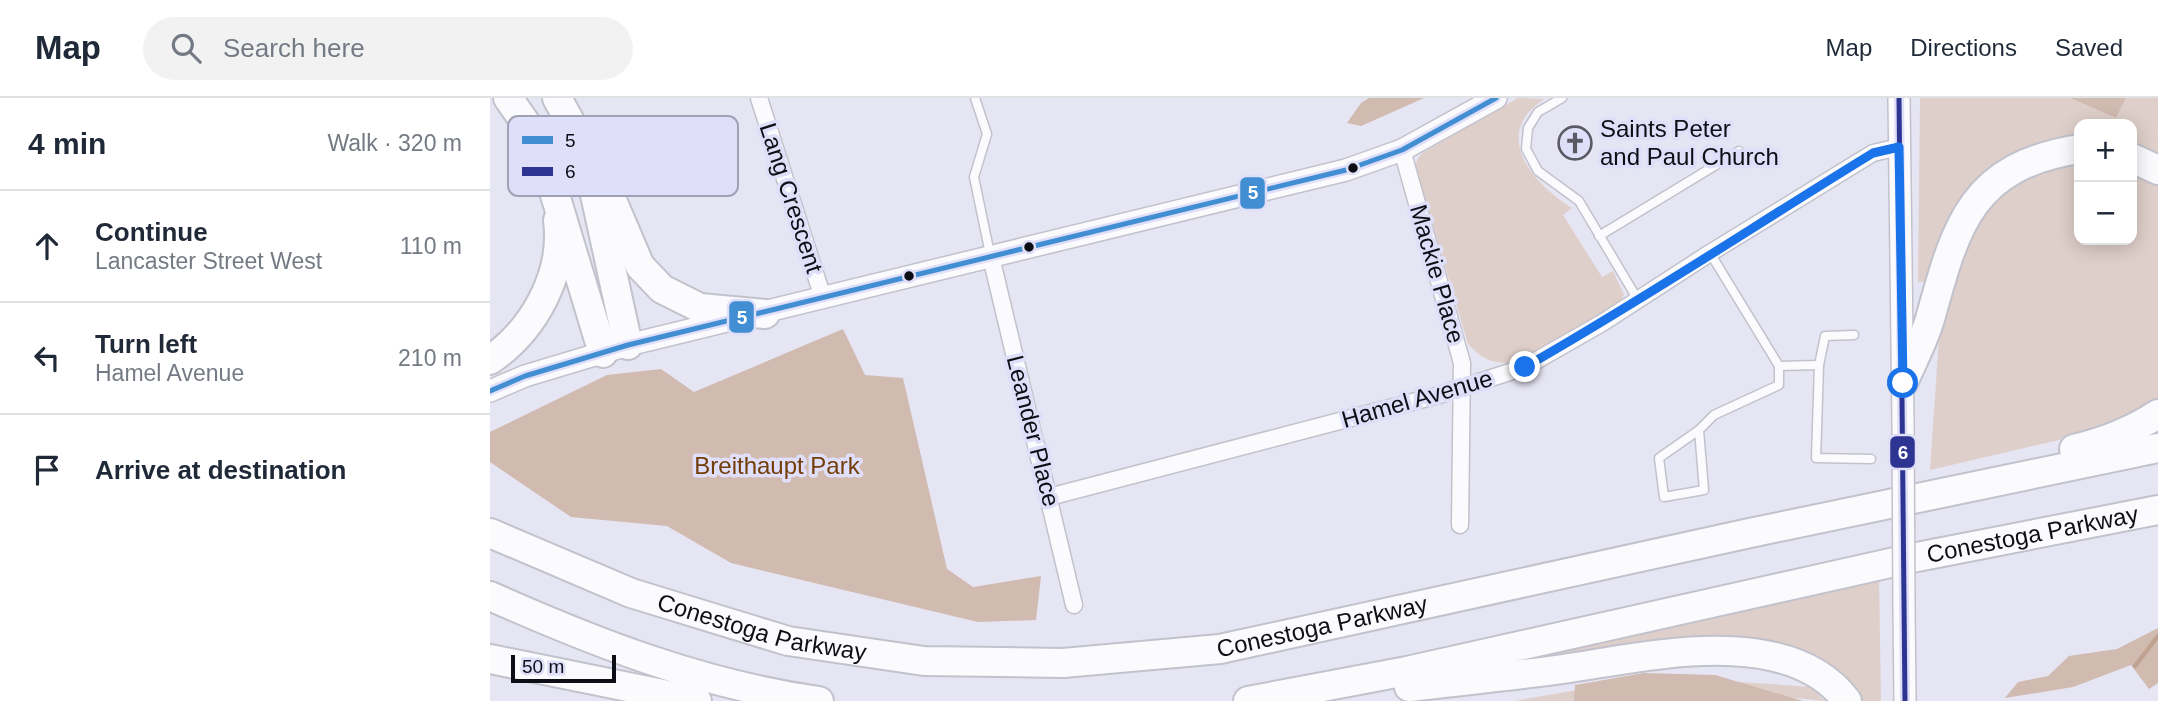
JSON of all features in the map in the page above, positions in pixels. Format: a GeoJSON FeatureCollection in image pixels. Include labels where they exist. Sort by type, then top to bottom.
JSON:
{"type":"FeatureCollection","features":[{"type":"Feature","properties":{"kind":"highway"},"geometry":{"type":"LineString","coordinates":[[508,98],[521,116]]}},
{"type":"Feature","properties":{"kind":"highway"},"geometry":{"type":"LineString","coordinates":[[557,98],[567,116]]}},
{"type":"Feature","properties":{"kind":"highway"},"geometry":{"type":"LineString","coordinates":[[1903,383],[1929,321],[1941,272],[1958,227],[1992,186],[2022,164],[2074,150]]}},
{"type":"Feature","properties":{"kind":"highway"},"geometry":{"type":"LineString","coordinates":[[2137,160],[2158,170]]}},
{"type":"Feature","properties":{"kind":"highway"},"geometry":{"type":"LineString","coordinates":[[490,360],[508,348],[538,313],[556,261],[560,234],[556,196]]}},
{"type":"Feature","properties":{"kind":"highway"},"geometry":{"type":"LineString","coordinates":[[559,196],[616,349]]}},
{"type":"Feature","properties":{"kind":"highway"},"geometry":{"type":"LineString","coordinates":[[592,196],[616,349]]}},
{"type":"Feature","properties":{"kind":"highway"},"geometry":{"type":"LineString","coordinates":[[607,196],[640,266],[662,289],[700,308],[765,314]]}},
{"type":"Feature","properties":{"kind":"highway"},"geometry":{"type":"LineString","coordinates":[[1750,533],[1827,509],[2100,442],[2141,425],[2158,414]]}},
{"type":"Feature","properties":{"kind":"highway","name":"Conestoga Parkway"},"geometry":{"type":"LineString","coordinates":[[490,533],[631,593],[788,641],[924,661],[1063,663],[1220,649],[1750,533],[2158,448]]}},
{"type":"Feature","properties":{"kind":"highway","name":"Conestoga Parkway"},"geometry":{"type":"LineString","coordinates":[[1252,700],[1407,671],[1917,557],[2158,510]]}},
{"type":"Feature","properties":{"kind":"highway"},"geometry":{"type":"LineString","coordinates":[[490,596],[578,635],[675,670],[819,701]]}},
{"type":"Feature","properties":{"kind":"highway"},"geometry":{"type":"LineString","coordinates":[[1252,700],[1320,698],[1562,669],[1669,653],[1739,650],[1792,663],[1834,684],[1847,701]]}},
{"type":"Feature","properties":{"kind":"highway"},"geometry":{"type":"LineString","coordinates":[[490,659],[697,701]]}},
{"type":"Feature","properties":{"kind":"main road"},"geometry":{"type":"LineString","coordinates":[[490,391],[525,376],[616,349],[1346,170],[1402,150],[1496,98]]}},
{"type":"Feature","properties":{"kind":"main road"},"geometry":{"type":"LineString","coordinates":[[1899,98],[1905,701]]}},
{"type":"Feature","properties":{"kind":"street","name":"Lang Crescent"},"geometry":{"type":"LineString","coordinates":[[759,98],[823,298]]}},
{"type":"Feature","properties":{"kind":"street","name":"Hamel Avenue"},"geometry":{"type":"LineString","coordinates":[[1049,496],[1463,387],[1525,367],[1638,300],[1873,153],[1899,147]]}},
{"type":"Feature","properties":{"kind":"street","name":"Mackie Place"},"geometry":{"type":"LineString","coordinates":[[1402,150],[1462,363],[1460,525]]}},
{"type":"Feature","properties":{"kind":"street","name":"Leander Place"},"geometry":{"type":"LineString","coordinates":[[991,257],[1074,605]]}},
{"type":"Feature","properties":{"kind":"lane"},"geometry":{"type":"LineString","coordinates":[[975,98],[987,134],[974,177],[991,257]]}},
{"type":"Feature","properties":{"kind":"lane"},"geometry":{"type":"LineString","coordinates":[[1562,98],[1538,112],[1528,128],[1526,149],[1538,171],[1579,201],[1638,300]]}},
{"type":"Feature","properties":{"kind":"lane"},"geometry":{"type":"LineString","coordinates":[[1599,236],[1739,151]]}},
{"type":"Feature","properties":{"kind":"lane"},"geometry":{"type":"LineString","coordinates":[[1699,430],[1704,491],[1664,497],[1659,458],[1699,430],[1714,415],[1779,385],[1779,366],[1710,253]]}},
{"type":"Feature","properties":{"kind":"lane"},"geometry":{"type":"LineString","coordinates":[[1854,335],[1825,336],[1819,365],[1816,458],[1871,459]]}},
{"type":"Feature","properties":{"kind":"lane"},"geometry":{"type":"LineString","coordinates":[[1779,366],[1819,365]]}},
{"type":"Feature","properties":{"kind":"shaded area"},"geometry":{"type":"Polygon","coordinates":[[[1518,98],[1544,99],[1528,113],[1520,128],[1519,143],[1523,158],[1544,186],[1572,208],[1563,215],[1602,277],[1613,271],[1624,295],[1620,301],[1536,353],[1511,362],[1498,362],[1477,353],[1468,344],[1417,176],[1416,165],[1424,152],[1518,98]]]}},
{"type":"Feature","properties":{"kind":"shaded area"},"geometry":{"type":"Polygon","coordinates":[[[1920,98],[2070,98],[2116,118],[2126,98],[2158,98],[2158,156],[2137,150],[2137,119],[2074,119],[2074,141],[2024,149],[1976,182],[1930,281],[1918,282],[1920,98]]]}},
{"type":"Feature","properties":{"kind":"shaded area"},"geometry":{"type":"Polygon","coordinates":[[[2074,162],[2074,245],[2137,245],[2137,173],[2158,185],[2158,403],[2102,430],[1930,470],[1939,338],[1950,273],[1988,202],[2039,168],[2074,162]]]}},
{"type":"Feature","properties":{"kind":"shaded area"},"geometry":{"type":"Polygon","coordinates":[[[1879,577],[1881,701],[1858,701],[1794,651],[1510,665],[1506,658],[1879,577]]]}},
{"type":"Feature","properties":{"kind":"shaded area"},"geometry":{"type":"Polygon","coordinates":[[[1711,680],[1811,687],[1825,701],[1715,690],[1578,701],[1514,701],[1589,688],[1711,680]]]}},
{"type":"Feature","properties":{"kind":"green space"},"geometry":{"type":"Polygon","coordinates":[[[1369,98],[1424,98],[1361,126],[1347,123],[1361,103],[1369,98]]]}},
{"type":"Feature","properties":{"kind":"green space"},"geometry":{"type":"Polygon","coordinates":[[[2070,98],[2126,98],[2116,118],[2070,98]]]}},
{"type":"Feature","properties":{"kind":"green space","name":"Breithaupt Park"},"geometry":{"type":"Polygon","coordinates":[[[843,329],[865,375],[903,378],[947,569],[973,587],[1041,576],[1036,620],[978,622],[731,563],[667,526],[571,517],[490,462],[490,432],[607,375],[661,369],[694,392],[843,329]]]}},
{"type":"Feature","properties":{"kind":"green space"},"geometry":{"type":"Polygon","coordinates":[[[2158,628],[2158,683],[2149,689],[2131,665],[2073,687],[2005,698],[2018,682],[2048,676],[2069,656],[2117,649],[2158,628]]]}},
{"type":"Feature","properties":{"kind":"green space"},"geometry":{"type":"Polygon","coordinates":[[[1644,673],[1715,675],[1803,701],[1574,701],[1575,685],[1644,673]]]}},
{"type":"Feature","properties":{"kind":"waterway"},"geometry":{"type":"LineString","coordinates":[[2135,666],[2158,636]]}},
{"type":"Feature","properties":{"kind":"transit line","name":"5"},"geometry":{"type":"LineString","coordinates":[[490,391],[525,376],[628,345],[1346,170],[1402,150],[1496,98]]}},
{"type":"Feature","properties":{"kind":"transit line","name":"6"},"geometry":{"type":"LineString","coordinates":[[1899,98],[1905,701]]}},
{"type":"Feature","properties":{"kind":"place","name":"Saints Peter and Paul Church"},"geometry":{"type":"Point","coordinates":[1575,143]}},
{"type":"Feature","properties":{"kind":"route"},"geometry":{"type":"LineString","coordinates":[[1525,367],[1602,323],[1873,153],[1899,147],[1903,383]]}}]}
